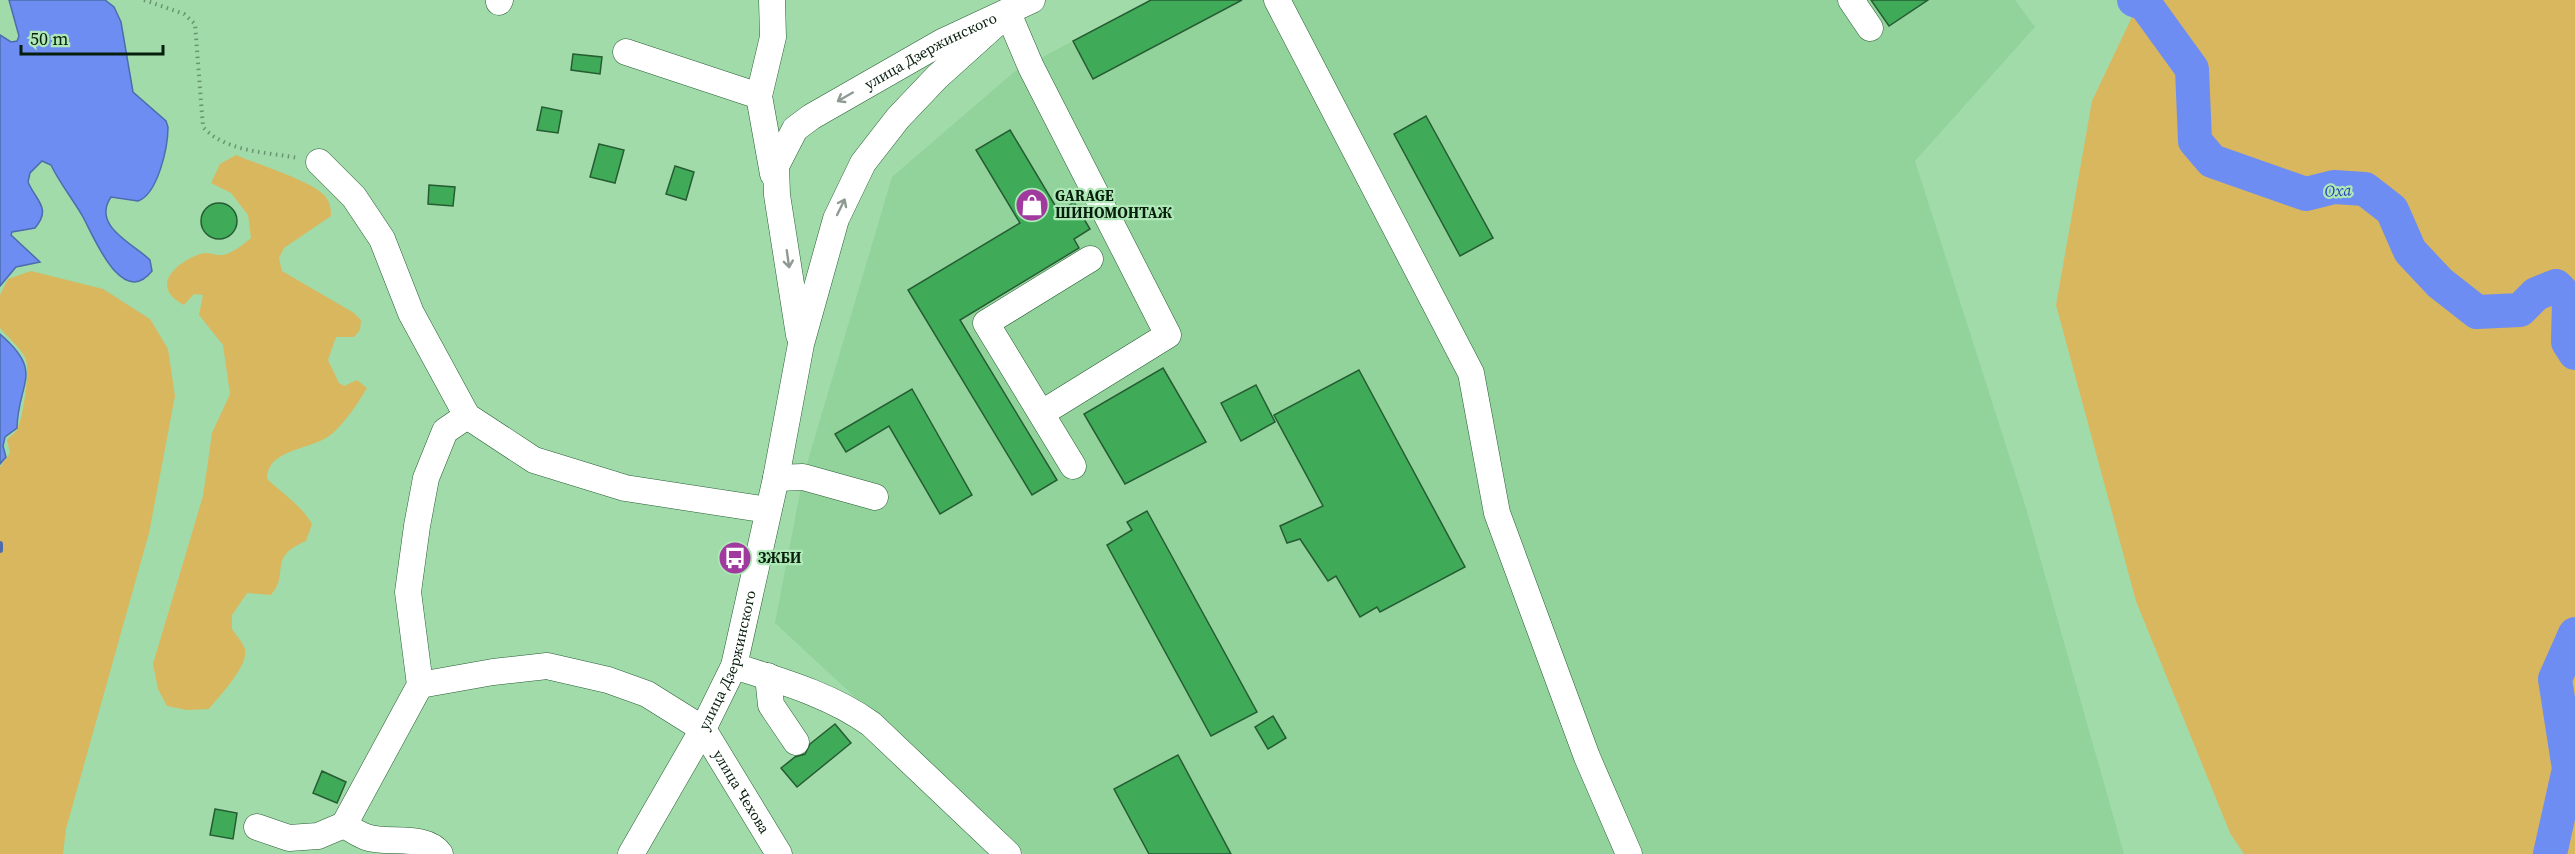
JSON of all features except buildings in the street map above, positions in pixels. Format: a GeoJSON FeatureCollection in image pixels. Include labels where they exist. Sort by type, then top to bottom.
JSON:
{"type":"FeatureCollection","features":[{"type":"Feature","properties":{"kind":"street"},"geometry":{"type":"LineString","coordinates":[[772,0],[773,37],[759,96],[777,195]]}},
{"type":"Feature","properties":{"kind":"street"},"geometry":{"type":"LineString","coordinates":[[1032,0],[1008,13],[1031,67],[1168,335],[1042,413]]}},
{"type":"Feature","properties":{"kind":"street"},"geometry":{"type":"LineString","coordinates":[[1277,0],[1471,373],[1497,513],[1587,757],[1629,854]]}},
{"type":"Feature","properties":{"kind":"street"},"geometry":{"type":"LineString","coordinates":[[1851,0],[1870,28]]}},
{"type":"Feature","properties":{"kind":"street","name":"улица Дзержинского"},"geometry":{"type":"LineString","coordinates":[[801,344],[777,195],[776,166],[795,129],[811,117],[942,42],[1008,13]]}},
{"type":"Feature","properties":{"kind":"street","name":"улица Дзержинского"},"geometry":{"type":"LineString","coordinates":[[631,854],[703,729],[734,666],[776,478],[801,344],[836,219],[863,163],[898,118],[936,77],[1008,13]]}},
{"type":"Feature","properties":{"kind":"street"},"geometry":{"type":"LineString","coordinates":[[626,52],[759,96]]}},
{"type":"Feature","properties":{"kind":"street"},"geometry":{"type":"LineString","coordinates":[[319,162],[354,197],[382,239],[411,313],[467,416],[534,460],[625,488],[768,510]]}},
{"type":"Feature","properties":{"kind":"street"},"geometry":{"type":"LineString","coordinates":[[1073,466],[986,323],[1090,259]]}},
{"type":"Feature","properties":{"kind":"street"},"geometry":{"type":"LineString","coordinates":[[257,827],[289,838],[318,836],[344,825],[420,685],[408,592],[419,516],[426,478],[445,430],[467,416]]}},
{"type":"Feature","properties":{"kind":"street"},"geometry":{"type":"LineString","coordinates":[[776,478],[803,477],[875,497]]}},
{"type":"Feature","properties":{"kind":"street"},"geometry":{"type":"LineString","coordinates":[[420,685],[493,672],[547,666],[608,680],[647,694],[703,729]]}},
{"type":"Feature","properties":{"kind":"street"},"geometry":{"type":"LineString","coordinates":[[734,666],[768,676],[854,712],[871,724],[1008,854]]}},
{"type":"Feature","properties":{"kind":"street"},"geometry":{"type":"LineString","coordinates":[[768,676],[771,705],[796,742]]}},
{"type":"Feature","properties":{"kind":"street","name":"улица Чехова"},"geometry":{"type":"LineString","coordinates":[[703,729],[779,854]]}},
{"type":"Feature","properties":{"kind":"street"},"geometry":{"type":"LineString","coordinates":[[344,825],[367,838],[419,842],[437,849],[440,854]]}},
{"type":"Feature","properties":{"kind":"path"},"geometry":{"type":"LineString","coordinates":[[144,0],[184,14],[195,24],[203,127],[212,138],[232,146],[319,162]]}},
{"type":"Feature","properties":{"kind":"shaded area"},"geometry":{"type":"Polygon","coordinates":[[[1151,0],[2015,0],[2035,27],[1915,161],[2026,508],[2124,854],[1024,854],[775,623],[803,477],[892,177],[1014,72],[1151,0]]]}},
{"type":"Feature","properties":{"kind":"shaded area"},"geometry":{"type":"Polygon","coordinates":[[[2140,0],[2575,0],[2575,854],[2244,854],[2230,833],[2136,601],[2056,305],[2092,101],[2140,0]]]}},
{"type":"Feature","properties":{"kind":"shaded area"},"geometry":{"type":"Polygon","coordinates":[[[236,155],[306,183],[327,199],[331,216],[284,248],[279,258],[282,271],[354,313],[361,320],[360,330],[354,337],[336,337],[328,360],[339,383],[344,386],[357,380],[367,388],[352,412],[333,433],[324,439],[283,455],[269,469],[267,479],[308,517],[312,524],[306,541],[286,553],[277,587],[271,595],[247,593],[232,615],[232,629],[245,649],[245,656],[238,672],[209,709],[187,710],[167,706],[158,689],[153,664],[203,496],[212,433],[230,394],[223,345],[199,315],[203,295],[194,294],[184,305],[168,291],[167,283],[175,269],[191,258],[203,253],[227,254],[251,238],[248,215],[231,193],[211,183],[220,164],[236,155]]]}},
{"type":"Feature","properties":{"kind":"shaded area"},"geometry":{"type":"Polygon","coordinates":[[[31,271],[103,289],[150,319],[168,349],[175,396],[149,533],[66,829],[63,854],[0,854],[0,467],[10,453],[7,440],[17,430],[19,424],[26,393],[27,363],[17,346],[0,328],[0,295],[8,279],[31,271]]]}},
{"type":"Feature","properties":{"kind":"water"},"geometry":{"type":"Polygon","coordinates":[[[9,0],[105,0],[114,7],[121,22],[133,92],[166,121],[168,127],[164,157],[156,180],[145,197],[138,201],[111,197],[106,207],[106,217],[110,225],[125,241],[150,260],[152,271],[141,280],[130,281],[120,276],[110,266],[51,165],[42,161],[30,173],[28,182],[41,205],[40,221],[35,228],[12,232],[11,235],[40,262],[16,267],[0,286],[0,35],[11,42],[17,41],[19,36],[9,0]]]}},
{"type":"Feature","properties":{"kind":"water"},"geometry":{"type":"Polygon","coordinates":[[[0,334],[14,347],[22,359],[26,378],[18,412],[17,428],[5,437],[3,446],[6,457],[0,464],[0,334]]]}},
{"type":"Feature","properties":{"kind":"waterway","name":"Оха"},"geometry":{"type":"LineString","coordinates":[[2134,0],[2145,4],[2192,69],[2195,141],[2212,161],[2306,194],[2334,187],[2365,189],[2392,210],[2410,251],[2440,283],[2477,312],[2520,310],[2536,294],[2556,286],[2569,299],[2568,342],[2575,353]]}},
{"type":"Feature","properties":{"kind":"waterway"},"geometry":{"type":"LineString","coordinates":[[0,544],[0,550]]}},
{"type":"Feature","properties":{"kind":"waterway","name":"Оха"},"geometry":{"type":"LineString","coordinates":[[2550,854],[2569,769],[2555,679],[2575,634]]}},
{"type":"Feature","properties":{"kind":"place","name":"GARAGE ШИНОМОНТАЖ"},"geometry":{"type":"Point","coordinates":[1032,205]}},
{"type":"Feature","properties":{"kind":"place","name":"ЗЖБИ"},"geometry":{"type":"Point","coordinates":[735,558]}}]}
